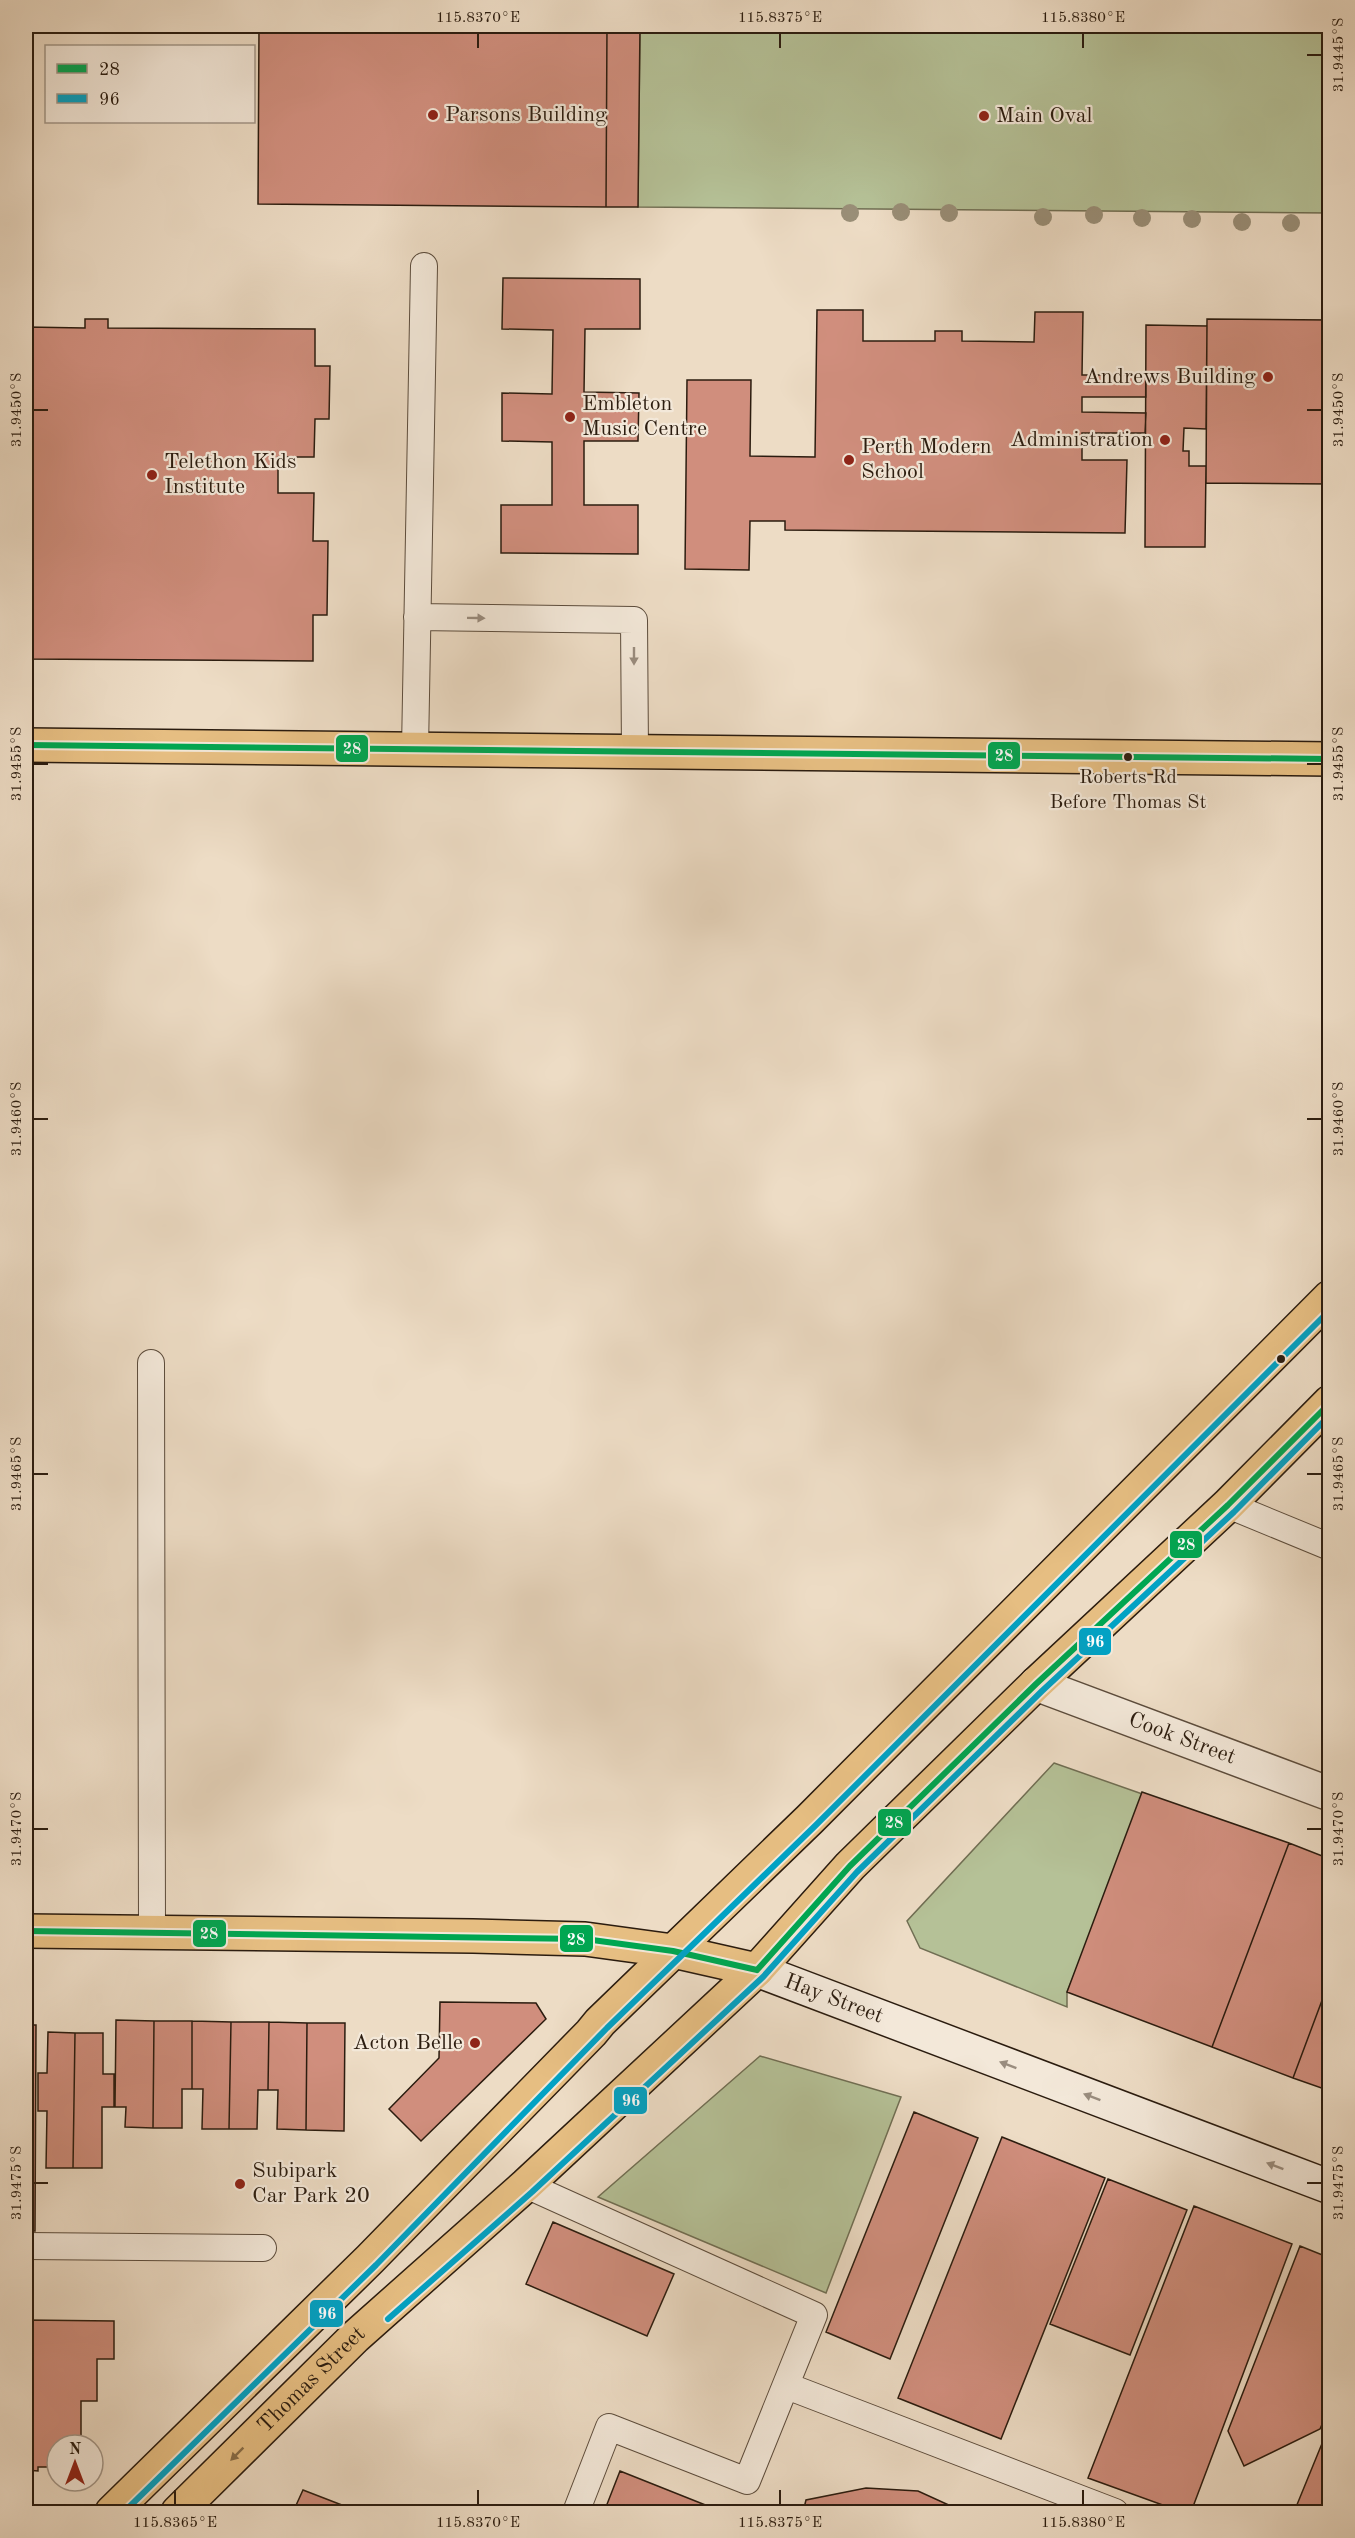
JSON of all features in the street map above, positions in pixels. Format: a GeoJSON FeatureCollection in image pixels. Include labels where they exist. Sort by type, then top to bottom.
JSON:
{"type":"FeatureCollection","features":[{"type":"Feature","properties":{"kind":"main road"},"geometry":{"type":"LineString","coordinates":[[26,745],[1329,759]]}},
{"type":"Feature","properties":{"kind":"main road","name":"Thomas Street"},"geometry":{"type":"LineString","coordinates":[[112,2512],[370,2259],[600,2022],[810,1819],[1329,1297]]}},
{"type":"Feature","properties":{"kind":"main road","name":"Thomas Street"},"geometry":{"type":"LineString","coordinates":[[178,2512],[355,2337],[526,2186],[757,1970],[850,1866],[1036,1684],[1228,1505],[1329,1402]]}},
{"type":"Feature","properties":{"kind":"main road","name":"Cook Street"},"geometry":{"type":"LineString","coordinates":[[1036,1684],[1329,1794]]}},
{"type":"Feature","properties":{"kind":"main road","name":"Hay Street"},"geometry":{"type":"LineString","coordinates":[[26,1931],[585,1939],[673,1951],[757,1970],[1329,2187]]}},
{"type":"Feature","properties":{"kind":"lane"},"geometry":{"type":"LineString","coordinates":[[415,749],[424,266]]}},
{"type":"Feature","properties":{"kind":"lane"},"geometry":{"type":"LineString","coordinates":[[417,617],[634,620],[635,752]]}},
{"type":"Feature","properties":{"kind":"lane"},"geometry":{"type":"LineString","coordinates":[[151,1363],[152,1932]]}},
{"type":"Feature","properties":{"kind":"lane"},"geometry":{"type":"LineString","coordinates":[[1228,1505],[1329,1547]]}},
{"type":"Feature","properties":{"kind":"lane"},"geometry":{"type":"LineString","coordinates":[[526,2186],[814,2314],[747,2481],[609,2427],[576,2512]]}},
{"type":"Feature","properties":{"kind":"lane"},"geometry":{"type":"LineString","coordinates":[[26,2246],[263,2248]]}},
{"type":"Feature","properties":{"kind":"lane"},"geometry":{"type":"LineString","coordinates":[[786,2385],[1114,2512]]}},
{"type":"Feature","properties":{"kind":"green space","name":"Main Oval"},"geometry":{"type":"Polygon","coordinates":[[[640,26],[1329,26],[1329,213],[638,207],[640,26]]]}},
{"type":"Feature","properties":{"kind":"green space"},"geometry":{"type":"Polygon","coordinates":[[[1054,1763],[1148,1796],[1067,1992],[1067,2007],[920,1948],[907,1921],[1054,1763]]]}},
{"type":"Feature","properties":{"kind":"green space"},"geometry":{"type":"Polygon","coordinates":[[[760,2056],[901,2097],[826,2293],[598,2197],[760,2056]]]}},
{"type":"Feature","properties":{"kind":"building","name":"Parsons Building"},"geometry":{"type":"Polygon","coordinates":[[[259,26],[607,26],[606,207],[258,204],[259,26]]]}},
{"type":"Feature","properties":{"kind":"building"},"geometry":{"type":"Polygon","coordinates":[[[607,26],[640,26],[638,207],[606,207],[607,26]]]}},
{"type":"Feature","properties":{"kind":"building","name":"Embleton Music Centre"},"geometry":{"type":"Polygon","coordinates":[[[503,278],[640,279],[640,329],[585,329],[584,392],[639,393],[638,441],[584,441],[584,505],[638,505],[638,554],[501,553],[501,505],[552,505],[552,442],[502,441],[502,393],[552,394],[553,330],[502,329],[503,278]]]}},
{"type":"Feature","properties":{"kind":"building"},"geometry":{"type":"Polygon","coordinates":[[[817,310],[863,310],[863,341],[935,341],[935,331],[962,331],[962,341],[1034,342],[1035,312],[1083,312],[1082,375],[1146,375],[1146,397],[1082,397],[1082,412],[1146,413],[1145,433],[1082,433],[1082,460],[1127,460],[1125,533],[785,530],[785,521],[750,521],[749,570],[685,569],[687,380],[751,380],[750,456],[815,457],[817,310]]]}},
{"type":"Feature","properties":{"kind":"building","name":"Telethon Kids Institute"},"geometry":{"type":"Polygon","coordinates":[[[85,319],[108,319],[108,328],[315,329],[315,366],[330,366],[329,419],[315,419],[314,457],[278,457],[278,493],[314,493],[313,541],[328,541],[327,615],[313,615],[313,661],[26,659],[26,327],[85,328],[85,319]]]}},
{"type":"Feature","properties":{"kind":"building","name":"Andrews Building"},"geometry":{"type":"Polygon","coordinates":[[[1207,319],[1330,320],[1330,484],[1206,483],[1207,319]]]}},
{"type":"Feature","properties":{"kind":"building","name":"Administration"},"geometry":{"type":"Polygon","coordinates":[[[1146,325],[1207,326],[1206,429],[1184,428],[1183,451],[1189,451],[1189,466],[1206,466],[1205,547],[1145,547],[1146,325]]]}},
{"type":"Feature","properties":{"kind":"building"},"geometry":{"type":"Polygon","coordinates":[[[1142,1792],[1289,1843],[1212,2047],[1067,1992],[1142,1792]]]}},
{"type":"Feature","properties":{"kind":"building"},"geometry":{"type":"Polygon","coordinates":[[[1289,1843],[1330,1859],[1330,1979],[1293,2078],[1212,2047],[1289,1843]]]}},
{"type":"Feature","properties":{"kind":"building"},"geometry":{"type":"Polygon","coordinates":[[[1330,1979],[1330,2091],[1293,2078],[1330,1979]]]}},
{"type":"Feature","properties":{"kind":"building"},"geometry":{"type":"Polygon","coordinates":[[[440,2002],[536,2003],[546,2019],[421,2141],[389,2109],[439,2058],[440,2002]]]}},
{"type":"Feature","properties":{"kind":"building"},"geometry":{"type":"Polygon","coordinates":[[[116,2020],[154,2021],[153,2128],[125,2127],[126,2107],[115,2107],[116,2020]]]}},
{"type":"Feature","properties":{"kind":"building"},"geometry":{"type":"Polygon","coordinates":[[[154,2021],[192,2021],[192,2089],[182,2089],[182,2128],[153,2128],[154,2021]]]}},
{"type":"Feature","properties":{"kind":"building"},"geometry":{"type":"Polygon","coordinates":[[[192,2021],[231,2022],[229,2129],[202,2129],[203,2089],[192,2089],[192,2021]]]}},
{"type":"Feature","properties":{"kind":"building"},"geometry":{"type":"Polygon","coordinates":[[[231,2022],[269,2022],[268,2090],[258,2090],[257,2129],[229,2129],[231,2022]]]}},
{"type":"Feature","properties":{"kind":"building"},"geometry":{"type":"Polygon","coordinates":[[[269,2022],[307,2023],[306,2130],[277,2129],[278,2090],[268,2090],[269,2022]]]}},
{"type":"Feature","properties":{"kind":"building"},"geometry":{"type":"Polygon","coordinates":[[[307,2023],[345,2023],[344,2131],[306,2130],[307,2023]]]}},
{"type":"Feature","properties":{"kind":"building"},"geometry":{"type":"Polygon","coordinates":[[[26,2025],[36,2025],[35,2231],[26,2231],[26,2025]]]}},
{"type":"Feature","properties":{"kind":"building"},"geometry":{"type":"Polygon","coordinates":[[[48,2032],[75,2033],[73,2168],[46,2168],[47,2111],[38,2111],[38,2073],[47,2073],[48,2032]]]}},
{"type":"Feature","properties":{"kind":"building"},"geometry":{"type":"Polygon","coordinates":[[[75,2033],[103,2033],[103,2074],[114,2074],[114,2107],[102,2107],[102,2168],[73,2168],[75,2033]]]}},
{"type":"Feature","properties":{"kind":"building"},"geometry":{"type":"Polygon","coordinates":[[[914,2112],[978,2138],[890,2359],[826,2332],[914,2112]]]}},
{"type":"Feature","properties":{"kind":"building"},"geometry":{"type":"Polygon","coordinates":[[[1002,2137],[1105,2178],[1001,2439],[898,2398],[1002,2137]]]}},
{"type":"Feature","properties":{"kind":"building"},"geometry":{"type":"Polygon","coordinates":[[[1108,2179],[1187,2210],[1130,2355],[1050,2324],[1108,2179]]]}},
{"type":"Feature","properties":{"kind":"building"},"geometry":{"type":"Polygon","coordinates":[[[1194,2206],[1292,2244],[1191,2512],[1182,2512],[1088,2478],[1194,2206]]]}},
{"type":"Feature","properties":{"kind":"building"},"geometry":{"type":"Polygon","coordinates":[[[553,2222],[674,2274],[647,2336],[526,2284],[553,2222]]]}},
{"type":"Feature","properties":{"kind":"building"},"geometry":{"type":"Polygon","coordinates":[[[1300,2246],[1330,2258],[1330,2406],[1320,2429],[1244,2466],[1228,2431],[1300,2246]]]}},
{"type":"Feature","properties":{"kind":"building"},"geometry":{"type":"Polygon","coordinates":[[[26,2320],[114,2321],[114,2359],[97,2359],[97,2401],[81,2401],[81,2433],[45,2433],[45,2467],[38,2467],[38,2471],[26,2470],[26,2320]]]}},
{"type":"Feature","properties":{"kind":"building"},"geometry":{"type":"Polygon","coordinates":[[[1330,2424],[1330,2512],[1294,2512],[1330,2424]]]}},
{"type":"Feature","properties":{"kind":"building"},"geometry":{"type":"Polygon","coordinates":[[[620,2471],[723,2512],[604,2512],[620,2471]]]}},
{"type":"Feature","properties":{"kind":"building"},"geometry":{"type":"Polygon","coordinates":[[[866,2488],[918,2491],[964,2512],[803,2512],[806,2500],[866,2488]]]}},
{"type":"Feature","properties":{"kind":"building"},"geometry":{"type":"Polygon","coordinates":[[[303,2490],[360,2512],[293,2512],[303,2490]]]}},
{"type":"Feature","properties":{"kind":"transit line","name":"28"},"geometry":{"type":"LineString","coordinates":[[26,745],[1330,759]]}},
{"type":"Feature","properties":{"kind":"transit line","name":"96"},"geometry":{"type":"LineString","coordinates":[[124,2512],[376,2265],[607,2028],[816,1825],[1330,1310]]}},
{"type":"Feature","properties":{"kind":"transit line","name":"28"},"geometry":{"type":"LineString","coordinates":[[757,1970],[850,1866],[1036,1684],[1228,1505],[1330,1403]]}},
{"type":"Feature","properties":{"kind":"transit line","name":"96"},"geometry":{"type":"LineString","coordinates":[[388,2319],[532,2192],[763,1977],[857,1872],[1042,1691],[1234,1512],[1330,1415]]}},
{"type":"Feature","properties":{"kind":"transit line","name":"28"},"geometry":{"type":"LineString","coordinates":[[26,1931],[585,1939],[673,1951],[757,1970]]}},
{"type":"Feature","properties":{"kind":"place","name":"Parsons Building"},"geometry":{"type":"Point","coordinates":[433,115]}},
{"type":"Feature","properties":{"kind":"place","name":"Main Oval"},"geometry":{"type":"Point","coordinates":[984,116]}},
{"type":"Feature","properties":{"kind":"place","name":"Andrews Building"},"geometry":{"type":"Point","coordinates":[1268,377]}},
{"type":"Feature","properties":{"kind":"place","name":"Embleton Music Centre"},"geometry":{"type":"Point","coordinates":[570,417]}},
{"type":"Feature","properties":{"kind":"place","name":"Administration"},"geometry":{"type":"Point","coordinates":[1165,440]}},
{"type":"Feature","properties":{"kind":"place","name":"Perth Modern School"},"geometry":{"type":"Point","coordinates":[849,460]}},
{"type":"Feature","properties":{"kind":"place","name":"Telethon Kids Institute"},"geometry":{"type":"Point","coordinates":[152,475]}},
{"type":"Feature","properties":{"kind":"place","name":"Roberts Rd Before Thomas St"},"geometry":{"type":"Point","coordinates":[1128,757]}},
{"type":"Feature","properties":{"kind":"place","name":"Acton Belle"},"geometry":{"type":"Point","coordinates":[475,2043]}},
{"type":"Feature","properties":{"kind":"place","name":"Subipark Car Park 20"},"geometry":{"type":"Point","coordinates":[240,2184]}}]}
